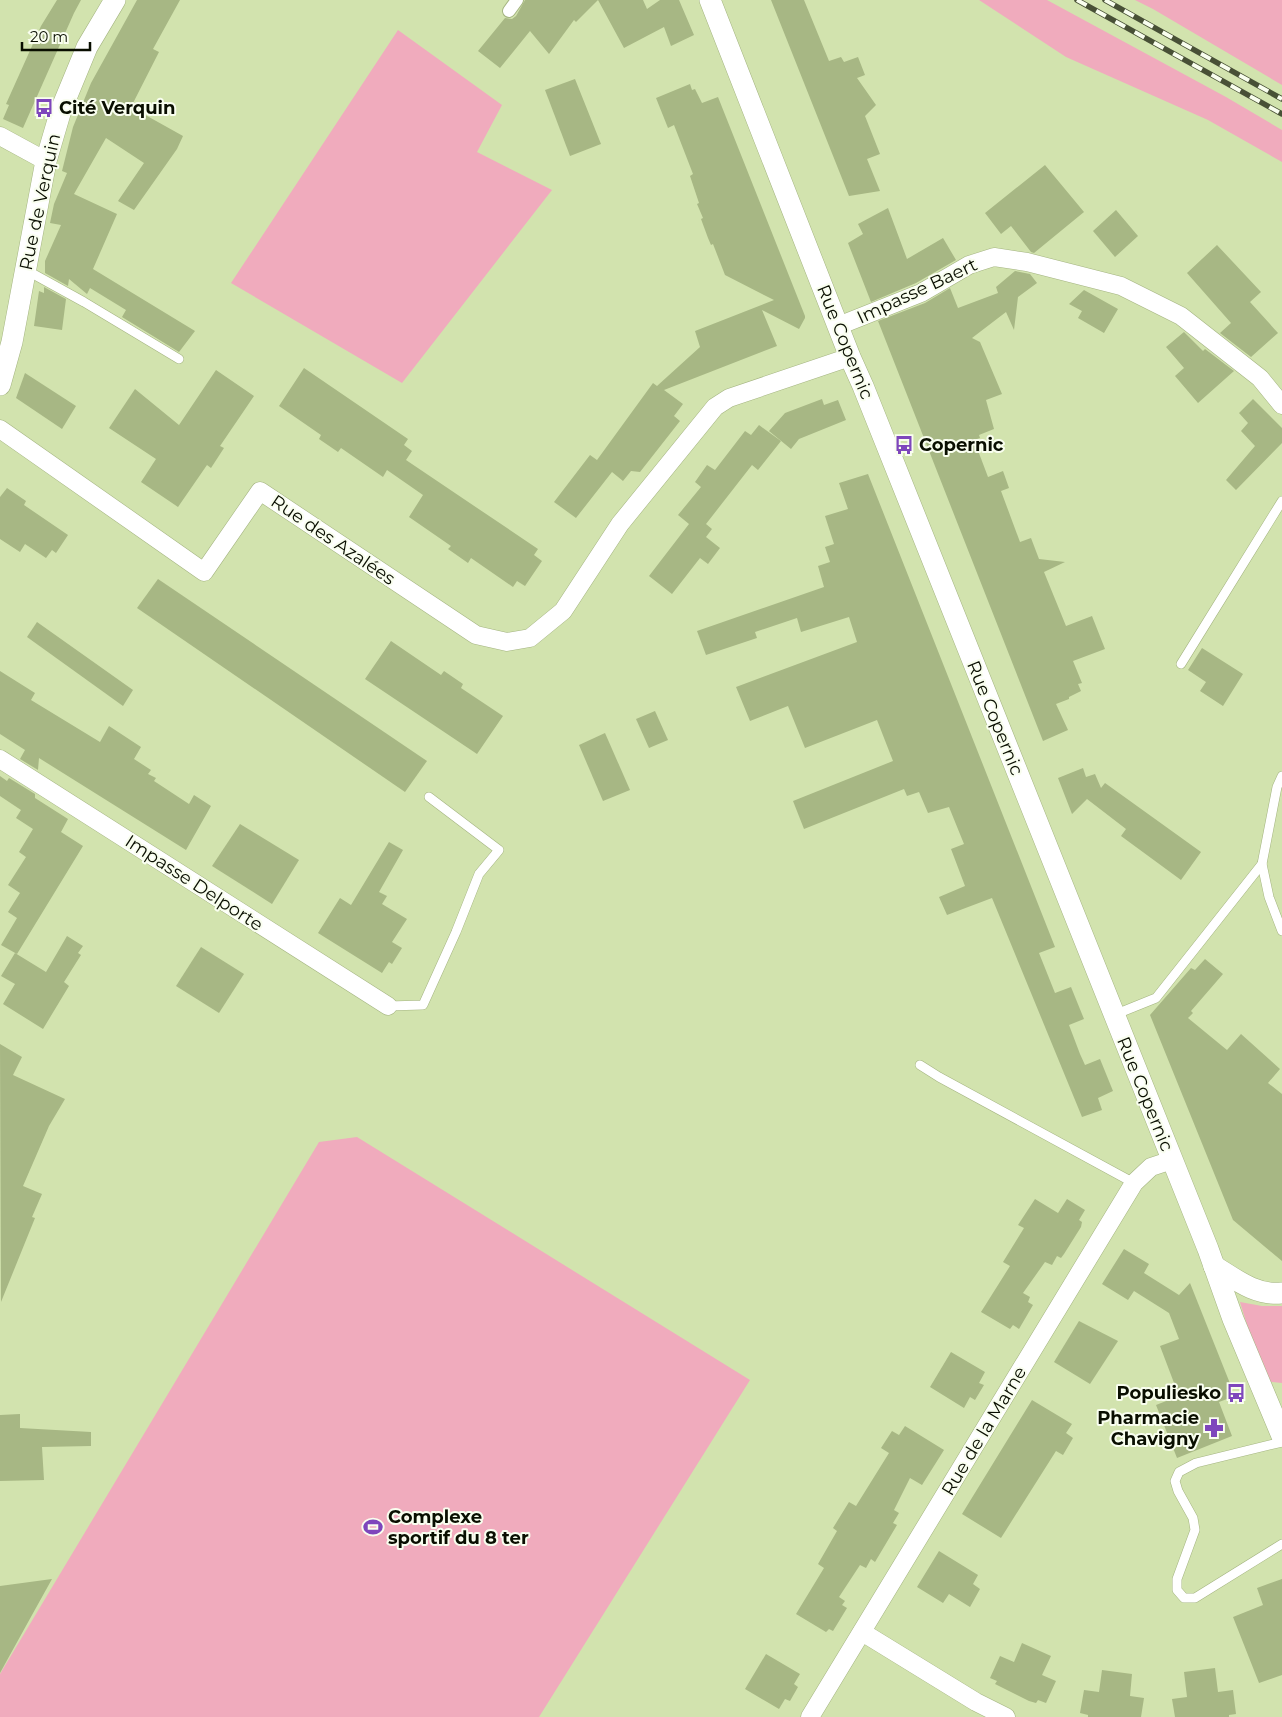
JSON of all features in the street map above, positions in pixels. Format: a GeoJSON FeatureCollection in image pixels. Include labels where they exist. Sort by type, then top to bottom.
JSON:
{"type":"FeatureCollection","features":[{"type":"Feature","properties":{"kind":"street","name":"Rue de Verquin"},"geometry":{"type":"LineString","coordinates":[[0,385],[12,342],[46,161],[61,110],[87,47],[115,0]]}},
{"type":"Feature","properties":{"kind":"street"},"geometry":{"type":"LineString","coordinates":[[509,11],[517,0]]}},
{"type":"Feature","properties":{"kind":"street","name":"Rue Copernic"},"geometry":{"type":"LineString","coordinates":[[710,0],[850,357],[1172,1160],[1233,1319],[1272,1390],[1282,1436]]}},
{"type":"Feature","properties":{"kind":"street"},"geometry":{"type":"LineString","coordinates":[[0,136],[46,161]]}},
{"type":"Feature","properties":{"kind":"street","name":"Impasse Baert"},"geometry":{"type":"LineString","coordinates":[[838,326],[921,293],[969,265],[994,257],[1027,262],[1121,286],[1181,316],[1260,378],[1282,405]]}},
{"type":"Feature","properties":{"kind":"street","name":"Rue des Azalées"},"geometry":{"type":"LineString","coordinates":[[0,429],[204,572],[260,492],[476,635],[507,642],[530,638],[563,611],[620,524],[715,408],[729,398],[850,357]]}},
{"type":"Feature","properties":{"kind":"street","name":"Impasse Delporte"},"geometry":{"type":"LineString","coordinates":[[1,762],[388,1006]]}},
{"type":"Feature","properties":{"kind":"street","name":"Rue de la Marne"},"geometry":{"type":"LineString","coordinates":[[810,1717],[1134,1183],[1151,1167],[1172,1160]]}},
{"type":"Feature","properties":{"kind":"street"},"geometry":{"type":"LineString","coordinates":[[1214,1266],[1248,1288],[1274,1294],[1282,1292]]}},
{"type":"Feature","properties":{"kind":"street"},"geometry":{"type":"LineString","coordinates":[[862,1632],[976,1702],[1006,1717]]}},
{"type":"Feature","properties":{"kind":"lane"},"geometry":{"type":"LineString","coordinates":[[26,270],[84,302],[179,359]]}},
{"type":"Feature","properties":{"kind":"lane"},"geometry":{"type":"LineString","coordinates":[[1180,664],[1282,501]]}},
{"type":"Feature","properties":{"kind":"lane"},"geometry":{"type":"LineString","coordinates":[[1282,776],[1277,787],[1262,864],[1269,897],[1282,931]]}},
{"type":"Feature","properties":{"kind":"lane"},"geometry":{"type":"LineString","coordinates":[[388,1006],[423,1005],[456,932],[479,874],[500,850],[429,797]]}},
{"type":"Feature","properties":{"kind":"lane"},"geometry":{"type":"LineString","coordinates":[[1114,1016],[1156,998],[1262,864]]}},
{"type":"Feature","properties":{"kind":"lane"},"geometry":{"type":"LineString","coordinates":[[920,1065],[1134,1183]]}},
{"type":"Feature","properties":{"kind":"lane"},"geometry":{"type":"LineString","coordinates":[[1282,1442],[1196,1463],[1180,1472],[1176,1481],[1178,1491],[1193,1518],[1195,1530],[1177,1579],[1177,1590],[1184,1598],[1195,1598],[1282,1544]]}},
{"type":"Feature","properties":{"kind":"shaded area"},"geometry":{"type":"Polygon","coordinates":[[[979,0],[1047,0],[1226,97],[1282,130],[1282,162],[1208,120],[1066,57],[979,0]]]}},
{"type":"Feature","properties":{"kind":"shaded area"},"geometry":{"type":"Polygon","coordinates":[[[1135,0],[1282,0],[1282,85],[1153,9],[1135,0]]]}},
{"type":"Feature","properties":{"kind":"shaded area"},"geometry":{"type":"Polygon","coordinates":[[[398,30],[502,105],[477,152],[552,190],[402,383],[231,283],[398,30]]]}},
{"type":"Feature","properties":{"kind":"shaded area","name":"Complexe sportif du 8 ter"},"geometry":{"type":"Polygon","coordinates":[[[357,1137],[750,1380],[539,1717],[0,1717],[0,1674],[319,1142],[357,1137]]]}},
{"type":"Feature","properties":{"kind":"shaded area"},"geometry":{"type":"Polygon","coordinates":[[[1240,1302],[1262,1306],[1282,1306],[1282,1383],[1264,1381],[1240,1302]]]}},
{"type":"Feature","properties":{"kind":"building"},"geometry":{"type":"Polygon","coordinates":[[[57,0],[81,0],[23,128],[3,119],[9,105],[6,104],[41,26],[57,0]]]}},
{"type":"Feature","properties":{"kind":"building"},"geometry":{"type":"Polygon","coordinates":[[[137,0],[180,0],[153,49],[159,52],[131,107],[183,136],[177,149],[134,210],[118,201],[144,163],[106,138],[74,194],[117,214],[93,269],[195,331],[179,352],[122,317],[126,310],[90,288],[87,294],[69,279],[68,286],[45,273],[45,261],[61,225],[50,223],[54,204],[67,173],[62,171],[73,127],[91,83],[137,0]]]}},
{"type":"Feature","properties":{"kind":"building"},"geometry":{"type":"Polygon","coordinates":[[[525,0],[598,0],[576,22],[574,20],[549,54],[530,31],[500,68],[478,51],[505,18],[512,19],[516,16],[525,0]]]}},
{"type":"Feature","properties":{"kind":"building"},"geometry":{"type":"Polygon","coordinates":[[[598,0],[643,0],[647,9],[660,0],[679,0],[694,35],[671,46],[664,27],[624,48],[598,0]]]}},
{"type":"Feature","properties":{"kind":"building"},"geometry":{"type":"Polygon","coordinates":[[[771,0],[804,0],[829,61],[841,57],[844,62],[858,57],[865,75],[857,78],[876,105],[865,116],[880,154],[867,159],[880,191],[849,196],[771,0]]]}},
{"type":"Feature","properties":{"kind":"building"},"geometry":{"type":"Polygon","coordinates":[[[575,79],[601,144],[570,156],[545,90],[575,79]]]}},
{"type":"Feature","properties":{"kind":"building"},"geometry":{"type":"Polygon","coordinates":[[[690,84],[692,90],[695,89],[702,103],[718,97],[805,318],[799,329],[762,310],[777,346],[664,390],[683,404],[674,416],[680,421],[640,472],[631,471],[623,481],[612,472],[576,518],[554,502],[590,455],[597,460],[653,383],[657,386],[700,347],[695,331],[774,300],[725,275],[713,244],[711,245],[708,238],[690,176],[693,174],[674,125],[668,128],[656,98],[690,84]]]}},
{"type":"Feature","properties":{"kind":"building"},"geometry":{"type":"Polygon","coordinates":[[[1045,165],[1084,212],[1034,253],[1031,252],[1011,226],[1001,234],[985,213],[1045,165]]]}},
{"type":"Feature","properties":{"kind":"building"},"geometry":{"type":"Polygon","coordinates":[[[888,208],[907,259],[943,238],[956,260],[916,283],[871,302],[848,243],[863,234],[858,224],[888,208]]]}},
{"type":"Feature","properties":{"kind":"building"},"geometry":{"type":"Polygon","coordinates":[[[1116,210],[1138,236],[1115,257],[1093,231],[1116,210]]]}},
{"type":"Feature","properties":{"kind":"building"},"geometry":{"type":"Polygon","coordinates":[[[1217,245],[1261,292],[1250,302],[1278,333],[1251,357],[1220,333],[1231,323],[1187,273],[1217,245]]]}},
{"type":"Feature","properties":{"kind":"building"},"geometry":{"type":"Polygon","coordinates":[[[1015,271],[1030,274],[1037,283],[1018,297],[1014,330],[1006,312],[972,338],[980,342],[1002,394],[986,400],[994,429],[979,435],[980,438],[974,440],[988,477],[1003,471],[1009,488],[1001,491],[1020,542],[1031,538],[1039,559],[1065,562],[1044,572],[1066,626],[1092,616],[1105,649],[1073,661],[1082,683],[1078,684],[1081,691],[1069,697],[1069,699],[1056,704],[1068,730],[1043,741],[878,321],[925,303],[950,288],[958,308],[998,293],[996,287],[1015,271]]]}},
{"type":"Feature","properties":{"kind":"building"},"geometry":{"type":"Polygon","coordinates":[[[44,287],[66,299],[62,330],[34,326],[39,291],[44,293],[44,287]]]}},
{"type":"Feature","properties":{"kind":"building"},"geometry":{"type":"Polygon","coordinates":[[[1084,290],[1118,309],[1104,333],[1078,318],[1082,311],[1069,304],[1084,290]]]}},
{"type":"Feature","properties":{"kind":"building"},"geometry":{"type":"Polygon","coordinates":[[[1184,332],[1203,351],[1205,349],[1234,371],[1198,403],[1175,376],[1184,368],[1166,347],[1184,332]]]}},
{"type":"Feature","properties":{"kind":"building"},"geometry":{"type":"Polygon","coordinates":[[[304,368],[408,439],[404,445],[412,451],[406,460],[538,549],[534,555],[542,561],[525,586],[517,581],[513,587],[471,558],[468,563],[448,549],[451,546],[409,517],[423,495],[387,470],[383,477],[341,448],[338,452],[319,439],[321,435],[279,406],[304,368]]]}},
{"type":"Feature","properties":{"kind":"building"},"geometry":{"type":"Polygon","coordinates":[[[216,370],[254,396],[220,446],[224,448],[211,468],[207,465],[178,507],[141,482],[156,459],[109,428],[135,389],[179,425],[216,370]]]}},
{"type":"Feature","properties":{"kind":"building"},"geometry":{"type":"Polygon","coordinates":[[[25,373],[76,406],[62,429],[16,398],[25,373]]]}},
{"type":"Feature","properties":{"kind":"building"},"geometry":{"type":"Polygon","coordinates":[[[822,399],[824,405],[838,400],[846,420],[799,439],[791,449],[769,431],[785,413],[822,399]]]}},
{"type":"Feature","properties":{"kind":"building"},"geometry":{"type":"Polygon","coordinates":[[[1253,399],[1282,428],[1282,443],[1236,490],[1226,480],[1255,446],[1241,431],[1248,423],[1239,413],[1253,399]]]}},
{"type":"Feature","properties":{"kind":"building"},"geometry":{"type":"Polygon","coordinates":[[[759,425],[781,441],[758,470],[752,465],[706,524],[712,529],[706,537],[720,548],[708,564],[700,558],[672,594],[649,576],[689,524],[678,515],[701,487],[695,482],[707,465],[715,470],[745,431],[751,435],[759,425]]]}},
{"type":"Feature","properties":{"kind":"building"},"geometry":{"type":"Polygon","coordinates":[[[868,474],[1055,947],[1039,953],[1055,993],[1071,987],[1084,1019],[1069,1025],[1085,1065],[1100,1059],[1113,1091],[1098,1098],[1102,1110],[1082,1117],[992,898],[947,915],[939,897],[965,886],[951,849],[964,844],[949,807],[928,813],[919,792],[907,796],[904,789],[804,829],[793,801],[893,761],[877,720],[805,748],[788,706],[750,721],[736,687],[857,642],[849,617],[801,632],[797,618],[755,632],[757,638],[706,655],[697,631],[824,587],[818,566],[830,562],[825,547],[834,544],[825,516],[848,509],[839,483],[868,474]]]}},
{"type":"Feature","properties":{"kind":"building"},"geometry":{"type":"Polygon","coordinates":[[[7,488],[26,501],[24,505],[68,535],[56,553],[52,550],[46,558],[25,544],[20,552],[0,539],[0,497],[7,488]]]}},
{"type":"Feature","properties":{"kind":"building"},"geometry":{"type":"Polygon","coordinates":[[[158,579],[427,761],[405,792],[137,608],[158,579]]]}},
{"type":"Feature","properties":{"kind":"building"},"geometry":{"type":"Polygon","coordinates":[[[37,622],[133,690],[123,706],[27,637],[37,622]]]}},
{"type":"Feature","properties":{"kind":"building"},"geometry":{"type":"Polygon","coordinates":[[[391,641],[441,675],[444,671],[463,684],[461,688],[503,716],[477,754],[365,679],[391,641]]]}},
{"type":"Feature","properties":{"kind":"building"},"geometry":{"type":"Polygon","coordinates":[[[1202,648],[1243,674],[1223,706],[1200,691],[1206,682],[1188,670],[1202,648]]]}},
{"type":"Feature","properties":{"kind":"building"},"geometry":{"type":"Polygon","coordinates":[[[0,671],[35,693],[31,700],[100,742],[109,726],[141,747],[134,759],[151,770],[148,774],[156,778],[154,781],[189,804],[194,795],[211,806],[186,850],[39,758],[38,770],[20,759],[25,750],[0,734],[0,671]]]}},
{"type":"Feature","properties":{"kind":"building"},"geometry":{"type":"Polygon","coordinates":[[[655,711],[668,740],[649,748],[636,719],[655,711]]]}},
{"type":"Feature","properties":{"kind":"building"},"geometry":{"type":"Polygon","coordinates":[[[605,733],[630,790],[603,801],[579,745],[605,733]]]}},
{"type":"Feature","properties":{"kind":"building"},"geometry":{"type":"Polygon","coordinates":[[[1083,768],[1086,777],[1095,774],[1101,788],[1105,783],[1201,852],[1181,880],[1121,836],[1126,829],[1087,799],[1072,814],[1058,778],[1083,768]]]}},
{"type":"Feature","properties":{"kind":"building"},"geometry":{"type":"Polygon","coordinates":[[[0,776],[7,781],[9,778],[35,794],[35,798],[68,819],[61,832],[83,846],[17,954],[1,945],[17,918],[8,912],[20,893],[8,885],[26,857],[19,852],[33,829],[16,818],[21,810],[0,796],[0,776]]]}},
{"type":"Feature","properties":{"kind":"building"},"geometry":{"type":"Polygon","coordinates":[[[240,824],[299,860],[272,904],[212,866],[240,824]]]}},
{"type":"Feature","properties":{"kind":"building"},"geometry":{"type":"Polygon","coordinates":[[[389,842],[403,850],[379,892],[387,896],[382,904],[407,919],[392,942],[402,948],[392,964],[389,962],[382,973],[318,933],[340,898],[351,905],[389,842]]]}},
{"type":"Feature","properties":{"kind":"building"},"geometry":{"type":"Polygon","coordinates":[[[67,936],[83,946],[78,953],[81,955],[64,982],[69,986],[43,1029],[3,1004],[15,984],[1,976],[15,953],[46,972],[67,936]]]}},
{"type":"Feature","properties":{"kind":"building"},"geometry":{"type":"Polygon","coordinates":[[[201,947],[244,974],[219,1013],[176,986],[201,947]]]}},
{"type":"Feature","properties":{"kind":"building"},"geometry":{"type":"Polygon","coordinates":[[[1205,959],[1223,974],[1191,1011],[1193,1013],[1188,1018],[1227,1050],[1241,1034],[1280,1069],[1268,1083],[1282,1094],[1282,1261],[1233,1220],[1150,1015],[1191,968],[1195,970],[1205,959]]]}},
{"type":"Feature","properties":{"kind":"building"},"geometry":{"type":"Polygon","coordinates":[[[0,1044],[22,1057],[13,1075],[65,1099],[49,1126],[23,1186],[42,1194],[32,1217],[35,1218],[1,1302],[0,1044]]]}},
{"type":"Feature","properties":{"kind":"building"},"geometry":{"type":"Polygon","coordinates":[[[1035,1199],[1058,1213],[1067,1199],[1085,1210],[1079,1220],[1082,1222],[1081,1227],[1064,1254],[1061,1258],[1057,1256],[1052,1265],[1045,1262],[1023,1293],[1030,1297],[1028,1302],[1033,1305],[1019,1329],[1013,1325],[1010,1329],[981,1312],[1010,1266],[1003,1262],[1024,1228],[1018,1225],[1035,1199]]]}},
{"type":"Feature","properties":{"kind":"building"},"geometry":{"type":"Polygon","coordinates":[[[1124,1249],[1149,1264],[1144,1273],[1179,1295],[1190,1283],[1235,1396],[1219,1402],[1232,1436],[1177,1458],[1156,1405],[1179,1396],[1160,1346],[1179,1339],[1169,1313],[1134,1291],[1128,1300],[1102,1284],[1124,1249]]]}},
{"type":"Feature","properties":{"kind":"building"},"geometry":{"type":"Polygon","coordinates":[[[1079,1321],[1118,1341],[1090,1384],[1054,1362],[1079,1321]]]}},
{"type":"Feature","properties":{"kind":"building"},"geometry":{"type":"Polygon","coordinates":[[[951,1352],[985,1372],[979,1383],[984,1385],[975,1400],[970,1397],[964,1408],[930,1387],[951,1352]]]}},
{"type":"Feature","properties":{"kind":"building"},"geometry":{"type":"Polygon","coordinates":[[[1032,1400],[1072,1424],[1066,1433],[1073,1438],[1063,1455],[1056,1451],[1001,1538],[962,1514],[1032,1400]]]}},
{"type":"Feature","properties":{"kind":"building"},"geometry":{"type":"Polygon","coordinates":[[[20,1414],[20,1428],[91,1432],[91,1446],[42,1447],[44,1480],[0,1481],[0,1415],[20,1414]]]}},
{"type":"Feature","properties":{"kind":"building"},"geometry":{"type":"Polygon","coordinates":[[[905,1426],[944,1450],[922,1485],[910,1478],[894,1510],[899,1513],[893,1523],[897,1525],[875,1562],[871,1559],[866,1568],[860,1565],[839,1597],[845,1601],[842,1605],[847,1608],[833,1631],[829,1629],[826,1632],[796,1614],[824,1568],[818,1564],[837,1531],[833,1528],[849,1502],[856,1506],[889,1453],[881,1448],[892,1431],[899,1435],[905,1426]]]}},
{"type":"Feature","properties":{"kind":"building"},"geometry":{"type":"Polygon","coordinates":[[[939,1551],[978,1575],[973,1584],[980,1589],[970,1607],[949,1594],[943,1603],[917,1587],[939,1551]]]}},
{"type":"Feature","properties":{"kind":"building"},"geometry":{"type":"Polygon","coordinates":[[[52,1579],[32,1615],[0,1673],[0,1586],[52,1579]]]}},
{"type":"Feature","properties":{"kind":"building"},"geometry":{"type":"Polygon","coordinates":[[[1282,1579],[1282,1675],[1259,1683],[1233,1617],[1263,1605],[1257,1588],[1282,1579]]]}},
{"type":"Feature","properties":{"kind":"building"},"geometry":{"type":"Polygon","coordinates":[[[1022,1643],[1051,1656],[1042,1675],[1056,1681],[1046,1703],[1038,1700],[1036,1703],[1029,1701],[995,1684],[997,1681],[990,1678],[1000,1656],[1014,1662],[1022,1643]]]}},
{"type":"Feature","properties":{"kind":"building"},"geometry":{"type":"Polygon","coordinates":[[[766,1654],[800,1674],[794,1684],[798,1687],[790,1701],[785,1699],[779,1709],[745,1689],[766,1654]]]}},
{"type":"Feature","properties":{"kind":"building"},"geometry":{"type":"Polygon","coordinates":[[[1215,1668],[1218,1692],[1233,1690],[1236,1714],[1229,1715],[1229,1717],[1175,1717],[1172,1699],[1187,1697],[1184,1672],[1215,1668]]]}},
{"type":"Feature","properties":{"kind":"building"},"geometry":{"type":"Polygon","coordinates":[[[1102,1670],[1132,1674],[1130,1696],[1144,1698],[1141,1717],[1088,1717],[1088,1715],[1080,1713],[1084,1690],[1099,1692],[1102,1670]]]}},
{"type":"Feature","properties":{"kind":"railway"},"geometry":{"type":"LineString","coordinates":[[1077,0],[1282,114]]}},
{"type":"Feature","properties":{"kind":"railway"},"geometry":{"type":"LineString","coordinates":[[1105,0],[1282,99]]}},
{"type":"Feature","properties":{"kind":"place","name":"Cité Verquin"},"geometry":{"type":"Point","coordinates":[44,108]}},
{"type":"Feature","properties":{"kind":"place","name":"Copernic"},"geometry":{"type":"Point","coordinates":[904,445]}},
{"type":"Feature","properties":{"kind":"place","name":"Populiesko"},"geometry":{"type":"Point","coordinates":[1236,1393]}},
{"type":"Feature","properties":{"kind":"place","name":"Pharmacie Chavigny"},"geometry":{"type":"Point","coordinates":[1214,1428]}},
{"type":"Feature","properties":{"kind":"place","name":"Complexe sportif du 8 ter"},"geometry":{"type":"Point","coordinates":[373,1527]}}]}
